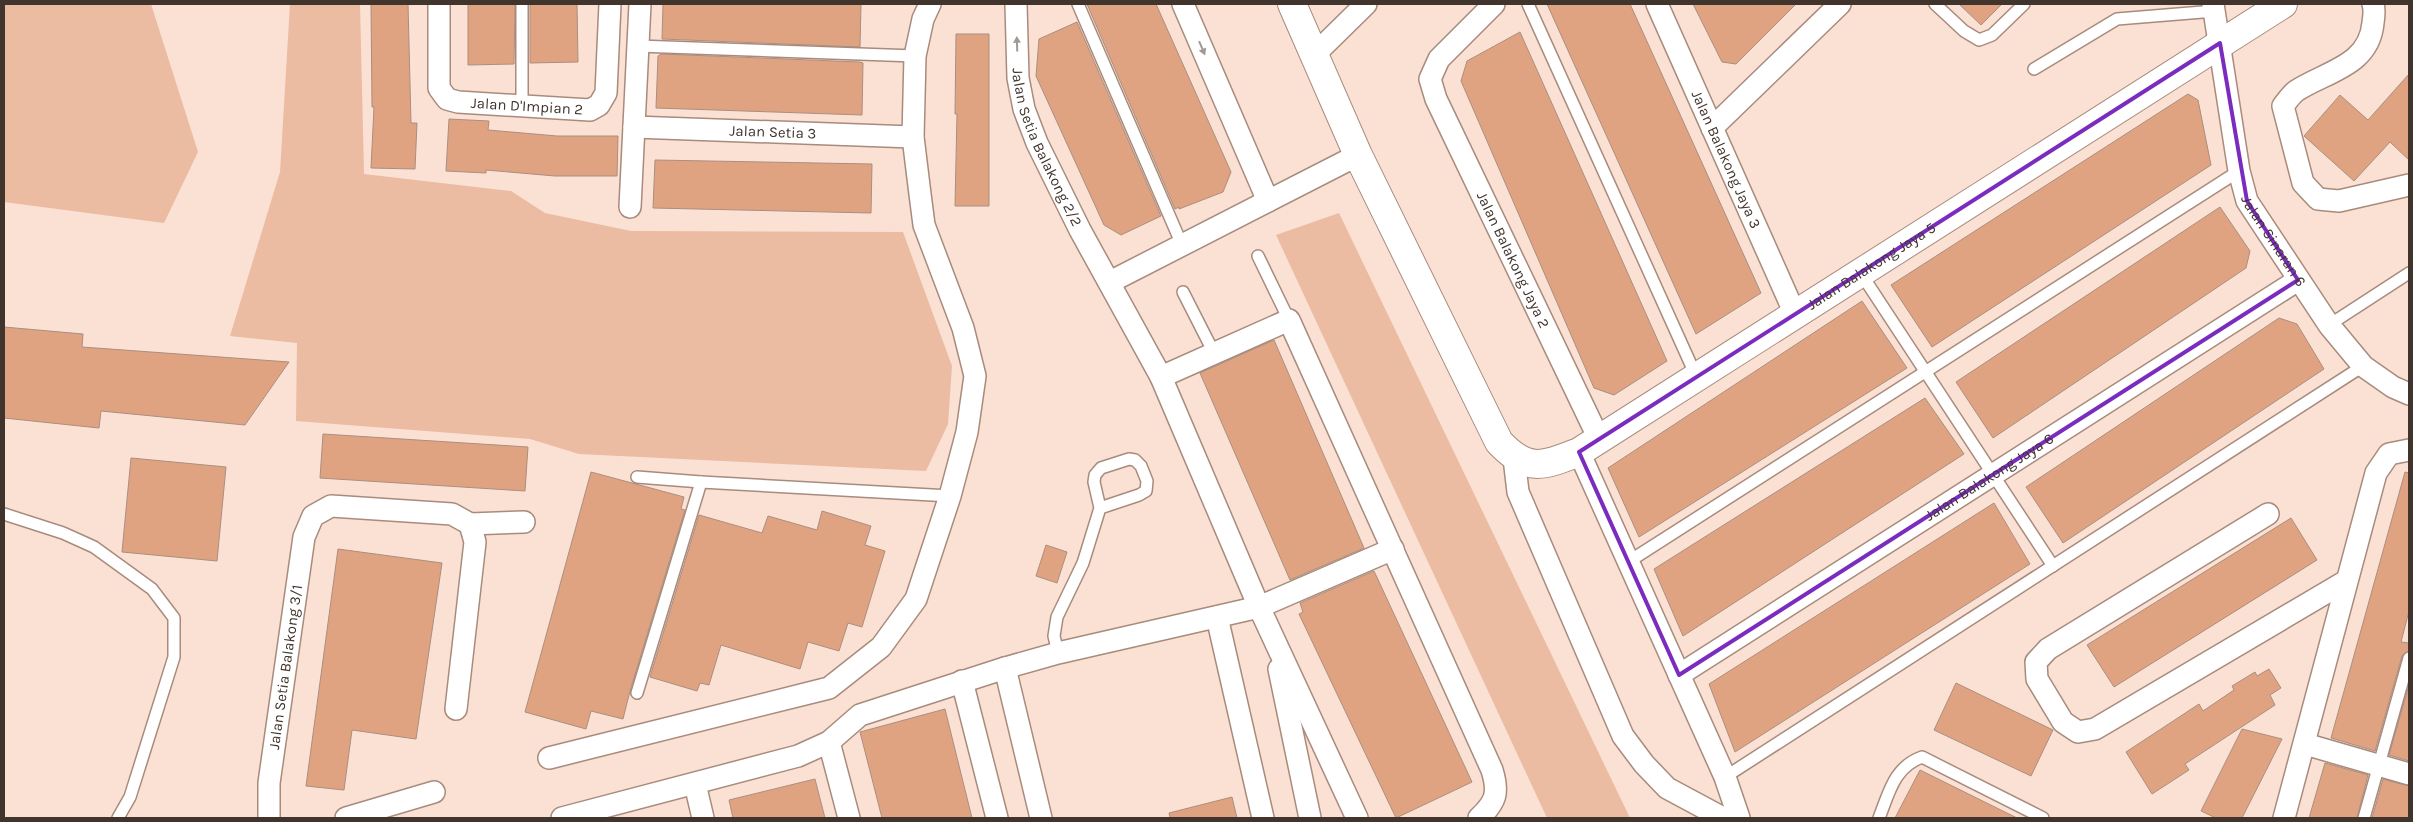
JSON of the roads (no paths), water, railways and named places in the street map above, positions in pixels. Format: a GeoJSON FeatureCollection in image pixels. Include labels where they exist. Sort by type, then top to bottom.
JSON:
{"type":"FeatureCollection","features":[{"type":"Feature","properties":{"kind":"street","name":"Jalan D'Impian 2"},"geometry":{"type":"LineString","coordinates":[[439,4],[439,88],[447,99],[458,102],[522,107],[590,110],[599,105],[606,93],[610,4]]}},
{"type":"Feature","properties":{"kind":"street"},"geometry":{"type":"LineString","coordinates":[[630,207],[640,4]]}},
{"type":"Feature","properties":{"kind":"street"},"geometry":{"type":"LineString","coordinates":[[549,758],[829,688],[882,647],[916,600],[950,496],[967,432],[974,376],[963,328],[924,225],[913,137],[915,56],[923,19],[930,4]]}},
{"type":"Feature","properties":{"kind":"street","name":"Jalan Setia Balakong 2/2"},"geometry":{"type":"LineString","coordinates":[[1016,4],[1018,78],[1024,108],[1041,152],[1080,230],[1162,377],[1271,632]]}},
{"type":"Feature","properties":{"kind":"street"},"geometry":{"type":"LineString","coordinates":[[1183,4],[1268,201]]}},
{"type":"Feature","properties":{"kind":"street"},"geometry":{"type":"LineString","coordinates":[[1292,4],[1358,155],[1499,442],[1514,458],[1518,492],[1623,736],[1644,764],[1668,788],[1723,818]]}},
{"type":"Feature","properties":{"kind":"street"},"geometry":{"type":"LineString","coordinates":[[1315,54],[1366,4]]}},
{"type":"Feature","properties":{"kind":"street","name":"Jalan Balakong Jaya 2"},"geometry":{"type":"LineString","coordinates":[[1494,4],[1439,59],[1430,79],[1436,99],[1589,445],[1628,562],[1724,777],[1739,818]]}},
{"type":"Feature","properties":{"kind":"street","name":"Jalan Balakong Jaya 3"},"geometry":{"type":"LineString","coordinates":[[1658,4],[1795,314]]}},
{"type":"Feature","properties":{"kind":"street"},"geometry":{"type":"LineString","coordinates":[[1712,128],[1840,4]]}},
{"type":"Feature","properties":{"kind":"street","name":"Jalan Balakong Jaya 5"},"geometry":{"type":"LineString","coordinates":[[1514,458],[1538,465],[1589,445],[2283,4]]}},
{"type":"Feature","properties":{"kind":"street"},"geometry":{"type":"LineString","coordinates":[[2377,6],[2372,29],[2362,53],[2342,67],[2295,92],[2283,106],[2303,182],[2318,199],[2338,201],[2409,185]]}},
{"type":"Feature","properties":{"kind":"street","name":"Jalan Sinaran 6"},"geometry":{"type":"LineString","coordinates":[[2214,8],[2239,171],[2247,201],[2329,325],[2363,366],[2393,387],[2409,394]]}},
{"type":"Feature","properties":{"kind":"street","name":"Jalan Setia 3"},"geometry":{"type":"LineString","coordinates":[[634,127],[913,137]]}},
{"type":"Feature","properties":{"kind":"street"},"geometry":{"type":"LineString","coordinates":[[1110,282],[1358,155]]}},
{"type":"Feature","properties":{"kind":"street","name":"Jalan Balakong Jaya 6"},"geometry":{"type":"LineString","coordinates":[[1679,675],[2298,280]]}},
{"type":"Feature","properties":{"kind":"street"},"geometry":{"type":"LineString","coordinates":[[1162,377],[1214,352],[1289,320],[1492,770],[1497,788],[1491,807],[1480,818]]}},
{"type":"Feature","properties":{"kind":"street"},"geometry":{"type":"LineString","coordinates":[[2284,818],[2376,473],[2389,454],[2409,450]]}},
{"type":"Feature","properties":{"kind":"street","name":"Jalan Setia Balakong 3/1"},"geometry":{"type":"LineString","coordinates":[[269,818],[270,783],[304,537],[313,516],[331,506],[452,514],[470,524]]}},
{"type":"Feature","properties":{"kind":"street"},"geometry":{"type":"LineString","coordinates":[[2268,514],[2048,649],[2036,662],[2037,679],[2063,722],[2078,732],[2095,729],[2346,581]]}},
{"type":"Feature","properties":{"kind":"street"},"geometry":{"type":"LineString","coordinates":[[456,709],[475,542],[470,524],[524,522]]}},
{"type":"Feature","properties":{"kind":"street"},"geometry":{"type":"LineString","coordinates":[[562,818],[798,756],[829,742],[860,715],[1005,668],[1058,653],[1260,607],[1393,549]]}},
{"type":"Feature","properties":{"kind":"street"},"geometry":{"type":"LineString","coordinates":[[1217,617],[1263,818]]}},
{"type":"Feature","properties":{"kind":"street"},"geometry":{"type":"LineString","coordinates":[[1271,632],[1310,818]]}},
{"type":"Feature","properties":{"kind":"street"},"geometry":{"type":"LineString","coordinates":[[1271,632],[1357,818]]}},
{"type":"Feature","properties":{"kind":"street"},"geometry":{"type":"LineString","coordinates":[[1005,668],[1041,818]]}},
{"type":"Feature","properties":{"kind":"street"},"geometry":{"type":"LineString","coordinates":[[962,681],[997,818]]}},
{"type":"Feature","properties":{"kind":"street"},"geometry":{"type":"LineString","coordinates":[[829,742],[849,818]]}},
{"type":"Feature","properties":{"kind":"street"},"geometry":{"type":"LineString","coordinates":[[2305,744],[2409,774]]}},
{"type":"Feature","properties":{"kind":"street"},"geometry":{"type":"LineString","coordinates":[[694,784],[703,818]]}},
{"type":"Feature","properties":{"kind":"street"},"geometry":{"type":"LineString","coordinates":[[346,818],[434,792]]}},
{"type":"Feature","properties":{"kind":"lane"},"geometry":{"type":"LineString","coordinates":[[522,4],[522,107]]}},
{"type":"Feature","properties":{"kind":"lane"},"geometry":{"type":"LineString","coordinates":[[1078,4],[1182,245]]}},
{"type":"Feature","properties":{"kind":"lane"},"geometry":{"type":"LineString","coordinates":[[1528,4],[1697,378]]}},
{"type":"Feature","properties":{"kind":"lane"},"geometry":{"type":"LineString","coordinates":[[1935,4],[1964,32],[1979,40],[1992,35],[2024,4]]}},
{"type":"Feature","properties":{"kind":"lane"},"geometry":{"type":"LineString","coordinates":[[2034,70],[2117,19],[2214,8]]}},
{"type":"Feature","properties":{"kind":"lane"},"geometry":{"type":"LineString","coordinates":[[638,46],[915,56]]}},
{"type":"Feature","properties":{"kind":"lane"},"geometry":{"type":"LineString","coordinates":[[1628,562],[2239,171]]}},
{"type":"Feature","properties":{"kind":"lane"},"geometry":{"type":"LineString","coordinates":[[1258,256],[1289,320]]}},
{"type":"Feature","properties":{"kind":"lane"},"geometry":{"type":"LineString","coordinates":[[1860,272],[2053,566]]}},
{"type":"Feature","properties":{"kind":"lane"},"geometry":{"type":"LineString","coordinates":[[2329,325],[2409,273]]}},
{"type":"Feature","properties":{"kind":"lane"},"geometry":{"type":"LineString","coordinates":[[1183,292],[1214,352]]}},
{"type":"Feature","properties":{"kind":"lane"},"geometry":{"type":"LineString","coordinates":[[1724,777],[2363,366]]}},
{"type":"Feature","properties":{"kind":"lane"},"geometry":{"type":"LineString","coordinates":[[1058,653],[1054,636],[1058,617],[1083,563],[1100,508],[1094,482],[1095,475],[1101,468],[1129,459],[1135,460],[1141,466],[1147,482],[1146,491],[1139,496],[1100,508]]}},
{"type":"Feature","properties":{"kind":"lane"},"geometry":{"type":"LineString","coordinates":[[636,476],[701,482],[950,496]]}},
{"type":"Feature","properties":{"kind":"lane"},"geometry":{"type":"LineString","coordinates":[[637,694],[701,482]]}},
{"type":"Feature","properties":{"kind":"lane"},"geometry":{"type":"LineString","coordinates":[[4,514],[63,533],[94,547],[152,589],[174,618],[174,657],[130,797],[118,818]]}},
{"type":"Feature","properties":{"kind":"lane"},"geometry":{"type":"LineString","coordinates":[[2364,818],[2409,658]]}},
{"type":"Feature","properties":{"kind":"lane"},"geometry":{"type":"LineString","coordinates":[[1878,818],[1897,775],[1908,762],[1922,758],[2043,818]]}}]}
